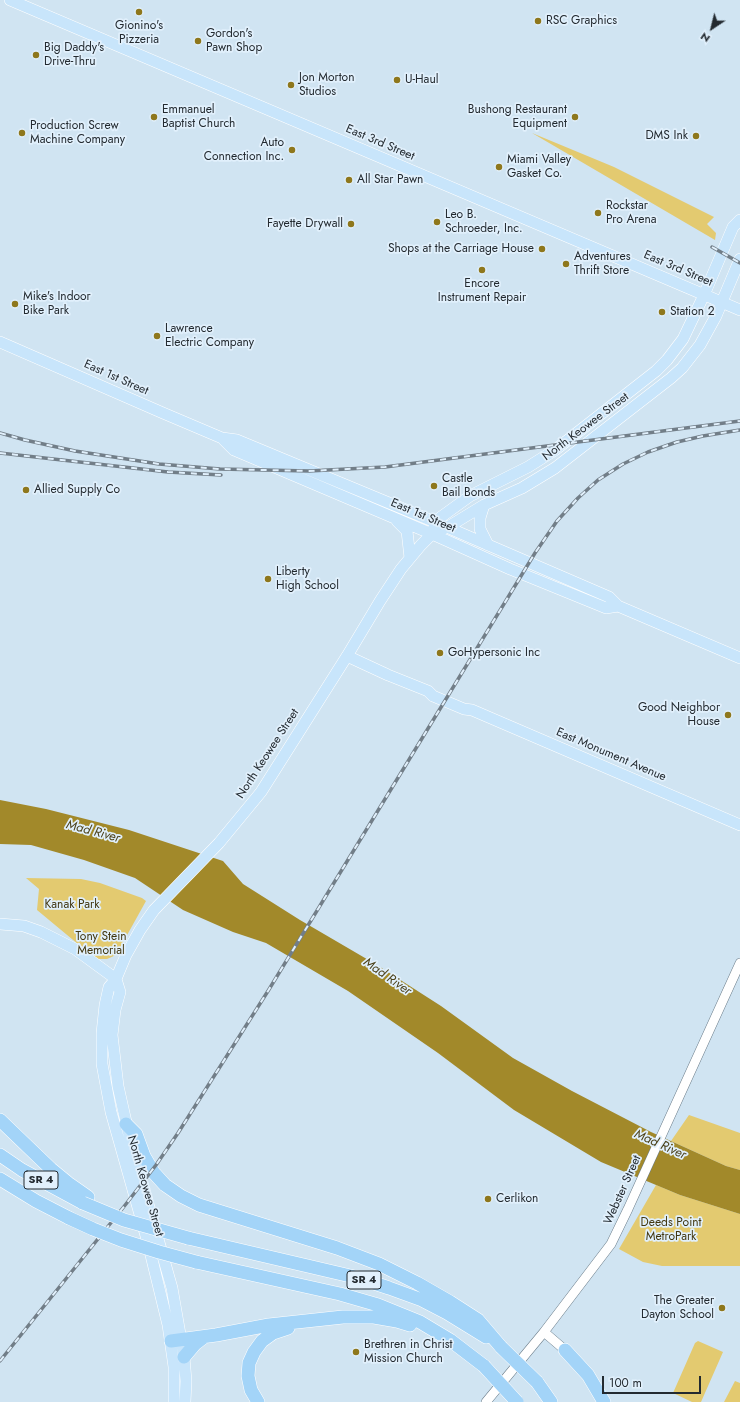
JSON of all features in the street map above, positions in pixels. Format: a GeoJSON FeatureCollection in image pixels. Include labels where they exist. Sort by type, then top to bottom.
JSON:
{"type":"FeatureCollection","features":[{"type":"Feature","properties":{"kind":"highway"},"geometry":{"type":"LineString","coordinates":[[0,1120],[85,1200]]}},
{"type":"Feature","properties":{"kind":"highway"},"geometry":{"type":"LineString","coordinates":[[126,1124],[136,1134],[144,1156],[154,1174],[165,1185],[181,1196],[199,1205],[337,1248],[385,1267],[417,1283],[478,1320],[501,1347]]}},
{"type":"Feature","properties":{"kind":"highway","name":"SR 4"},"geometry":{"type":"LineString","coordinates":[[0,1155],[29,1174],[124,1220],[188,1238],[358,1278],[422,1300],[447,1313],[501,1347],[537,1382],[551,1402]]}},
{"type":"Feature","properties":{"kind":"highway","name":"SR 4"},"geometry":{"type":"LineString","coordinates":[[0,1179],[68,1218],[121,1240],[196,1262],[334,1293],[378,1305],[406,1315],[450,1340],[484,1366],[517,1402]]}},
{"type":"Feature","properties":{"kind":"highway"},"geometry":{"type":"LineString","coordinates":[[176,1340],[204,1337],[270,1325],[343,1317],[374,1317],[431,1329]]}},
{"type":"Feature","properties":{"kind":"highway"},"geometry":{"type":"LineString","coordinates":[[258,1402],[251,1390],[248,1376],[249,1363],[254,1352],[262,1341],[273,1334],[310,1321]]}},
{"type":"Feature","properties":{"kind":"highway"},"geometry":{"type":"LineString","coordinates":[[184,1357],[195,1344],[204,1337]]}},
{"type":"Feature","properties":{"kind":"highway"},"geometry":{"type":"LineString","coordinates":[[565,1350],[606,1393],[612,1402]]}},
{"type":"Feature","properties":{"kind":"highway"},"geometry":{"type":"LineString","coordinates":[[588,1375],[604,1402]]}},
{"type":"Feature","properties":{"kind":"main road","name":"East 3rd Street"},"geometry":{"type":"LineString","coordinates":[[10,0],[740,310]]}},
{"type":"Feature","properties":{"kind":"main road","name":"North Keowee Street"},"geometry":{"type":"LineString","coordinates":[[432,534],[436,522],[455,506],[470,496],[528,467],[555,450],[656,372],[683,339],[704,295],[733,227],[740,220]]}},
{"type":"Feature","properties":{"kind":"main road","name":"North Keowee Street"},"geometry":{"type":"LineString","coordinates":[[185,1402],[186,1381],[184,1357],[176,1340],[156,1276],[111,1112],[102,1064],[102,1033],[105,1005],[109,987],[116,979],[126,955],[140,930],[154,910],[220,843],[261,792],[380,601],[410,558],[432,534],[448,527],[484,505],[522,488],[555,468],[672,378],[700,345],[722,302],[740,259]]}},
{"type":"Feature","properties":{"kind":"main road","name":"East 1st Street"},"geometry":{"type":"LineString","coordinates":[[0,342],[222,438],[237,440],[488,544],[609,597],[618,606],[740,658]]}},
{"type":"Feature","properties":{"kind":"main road","name":"East 1st Street"},"geometry":{"type":"LineString","coordinates":[[222,438],[234,450],[432,534],[510,569],[606,608],[618,606]]}},
{"type":"Feature","properties":{"kind":"main road"},"geometry":{"type":"LineString","coordinates":[[484,505],[480,518],[480,529],[488,544]]}},
{"type":"Feature","properties":{"kind":"main road"},"geometry":{"type":"LineString","coordinates":[[394,518],[407,531],[410,558]]}},
{"type":"Feature","properties":{"kind":"main road","name":"East Monument Avenue"},"geometry":{"type":"LineString","coordinates":[[347,656],[428,691],[433,696],[464,710],[472,710],[740,825]]}},
{"type":"Feature","properties":{"kind":"main road"},"geometry":{"type":"LineString","coordinates":[[0,924],[24,926],[41,932],[75,949],[116,979]]}},
{"type":"Feature","properties":{"kind":"main road","name":"North Keowee Street"},"geometry":{"type":"LineString","coordinates":[[116,979],[120,992],[114,1023],[113,1048],[118,1086],[126,1124],[172,1288],[176,1340],[174,1402]]}},
{"type":"Feature","properties":{"kind":"street","name":"Webster Street"},"geometry":{"type":"LineString","coordinates":[[486,1402],[544,1332],[603,1256],[616,1235],[740,963]]}},
{"type":"Feature","properties":{"kind":"street"},"geometry":{"type":"LineString","coordinates":[[544,1332],[565,1350]]}},
{"type":"Feature","properties":{"kind":"green space"},"geometry":{"type":"Polygon","coordinates":[[[532,133],[614,167],[714,217],[707,224],[716,233],[715,240],[532,133]]]}},
{"type":"Feature","properties":{"kind":"green space","name":"Kanak Park"},"geometry":{"type":"Polygon","coordinates":[[[26,878],[81,879],[100,883],[142,898],[146,901],[116,955],[107,959],[96,959],[37,910],[39,889],[26,878]]]}},
{"type":"Feature","properties":{"kind":"green space"},"geometry":{"type":"Polygon","coordinates":[[[689,1115],[740,1133],[740,1170],[726,1166],[671,1141],[689,1115]]]}},
{"type":"Feature","properties":{"kind":"green space","name":"Deeds Point MetroPark"},"geometry":{"type":"Polygon","coordinates":[[[656,1185],[680,1195],[740,1214],[740,1266],[662,1266],[643,1262],[619,1249],[656,1185]]]}},
{"type":"Feature","properties":{"kind":"green space"},"geometry":{"type":"Polygon","coordinates":[[[698,1341],[723,1352],[701,1402],[692,1402],[673,1393],[695,1343],[698,1341]]]}},
{"type":"Feature","properties":{"kind":"green space"},"geometry":{"type":"Polygon","coordinates":[[[735,1381],[740,1383],[740,1402],[724,1402],[735,1381]]]}},
{"type":"Feature","properties":{"kind":"water","name":"Mad River"},"geometry":{"type":"Polygon","coordinates":[[[0,800],[46,809],[129,830],[223,861],[243,884],[300,920],[377,965],[441,1006],[513,1058],[572,1091],[651,1132],[726,1166],[740,1170],[740,1214],[680,1195],[601,1162],[514,1110],[438,1053],[348,991],[266,943],[233,932],[183,910],[135,878],[84,860],[31,845],[0,844],[0,800]]]}},
{"type":"Feature","properties":{"kind":"railway"},"geometry":{"type":"LineString","coordinates":[[712,247],[740,263]]}},
{"type":"Feature","properties":{"kind":"railway"},"geometry":{"type":"LineString","coordinates":[[0,433],[75,451],[159,464],[220,469],[309,471],[385,467],[740,421]]}},
{"type":"Feature","properties":{"kind":"railway"},"geometry":{"type":"LineString","coordinates":[[0,1361],[126,1204],[178,1133],[268,991],[535,553],[557,521],[578,498],[598,480],[623,464],[648,452],[677,442],[740,430]]}},
{"type":"Feature","properties":{"kind":"railway"},"geometry":{"type":"LineString","coordinates":[[0,453],[168,472],[221,475]]}},
{"type":"Feature","properties":{"kind":"place","name":"Gionino's Pizzeria"},"geometry":{"type":"Point","coordinates":[139,12]}},
{"type":"Feature","properties":{"kind":"place","name":"RSC Graphics"},"geometry":{"type":"Point","coordinates":[538,21]}},
{"type":"Feature","properties":{"kind":"place","name":"Gordon's Pawn Shop"},"geometry":{"type":"Point","coordinates":[198,41]}},
{"type":"Feature","properties":{"kind":"place","name":"Big Daddy's Drive-Thru"},"geometry":{"type":"Point","coordinates":[36,55]}},
{"type":"Feature","properties":{"kind":"place","name":"U-Haul"},"geometry":{"type":"Point","coordinates":[397,80]}},
{"type":"Feature","properties":{"kind":"place","name":"Jon Morton Studios"},"geometry":{"type":"Point","coordinates":[291,85]}},
{"type":"Feature","properties":{"kind":"place","name":"Emmanuel Baptist Church"},"geometry":{"type":"Point","coordinates":[154,117]}},
{"type":"Feature","properties":{"kind":"place","name":"Bushong Restaurant Equipment"},"geometry":{"type":"Point","coordinates":[575,117]}},
{"type":"Feature","properties":{"kind":"place","name":"Production Screw Machine Company"},"geometry":{"type":"Point","coordinates":[22,133]}},
{"type":"Feature","properties":{"kind":"place","name":"DMS Ink"},"geometry":{"type":"Point","coordinates":[696,136]}},
{"type":"Feature","properties":{"kind":"place","name":"Auto Connection Inc."},"geometry":{"type":"Point","coordinates":[292,150]}},
{"type":"Feature","properties":{"kind":"place","name":"Miami Valley Gasket Co."},"geometry":{"type":"Point","coordinates":[499,167]}},
{"type":"Feature","properties":{"kind":"place","name":"All Star Pawn"},"geometry":{"type":"Point","coordinates":[349,180]}},
{"type":"Feature","properties":{"kind":"place","name":"Rockstar Pro Arena"},"geometry":{"type":"Point","coordinates":[598,213]}},
{"type":"Feature","properties":{"kind":"place","name":"Leo B. Schroeder, Inc."},"geometry":{"type":"Point","coordinates":[437,222]}},
{"type":"Feature","properties":{"kind":"place","name":"Fayette Drywall"},"geometry":{"type":"Point","coordinates":[351,224]}},
{"type":"Feature","properties":{"kind":"place","name":"Shops at the Carriage House"},"geometry":{"type":"Point","coordinates":[542,249]}},
{"type":"Feature","properties":{"kind":"place","name":"Adventures Thrift Store"},"geometry":{"type":"Point","coordinates":[566,264]}},
{"type":"Feature","properties":{"kind":"place","name":"Encore Instrument Repair"},"geometry":{"type":"Point","coordinates":[482,270]}},
{"type":"Feature","properties":{"kind":"place","name":"Mike's Indoor Bike Park"},"geometry":{"type":"Point","coordinates":[15,304]}},
{"type":"Feature","properties":{"kind":"place","name":"Station 2"},"geometry":{"type":"Point","coordinates":[662,312]}},
{"type":"Feature","properties":{"kind":"place","name":"Lawrence Electric Company"},"geometry":{"type":"Point","coordinates":[157,336]}},
{"type":"Feature","properties":{"kind":"place","name":"Castle Bail Bonds"},"geometry":{"type":"Point","coordinates":[434,486]}},
{"type":"Feature","properties":{"kind":"place","name":"Allied Supply Co"},"geometry":{"type":"Point","coordinates":[26,490]}},
{"type":"Feature","properties":{"kind":"place","name":"Liberty High School"},"geometry":{"type":"Point","coordinates":[268,579]}},
{"type":"Feature","properties":{"kind":"place","name":"GoHypersonic Inc"},"geometry":{"type":"Point","coordinates":[440,653]}},
{"type":"Feature","properties":{"kind":"place","name":"Good Neighbor House"},"geometry":{"type":"Point","coordinates":[728,715]}},
{"type":"Feature","properties":{"kind":"place","name":"Cerlikon"},"geometry":{"type":"Point","coordinates":[488,1199]}},
{"type":"Feature","properties":{"kind":"place","name":"The Greater Dayton School"},"geometry":{"type":"Point","coordinates":[722,1308]}},
{"type":"Feature","properties":{"kind":"place","name":"Brethren in Christ Mission Church"},"geometry":{"type":"Point","coordinates":[356,1352]}},
{"type":"Feature","properties":{"kind":"park label","name":"Tony Stein Memorial"},"geometry":{"type":"Point","coordinates":[101,944]}}]}
